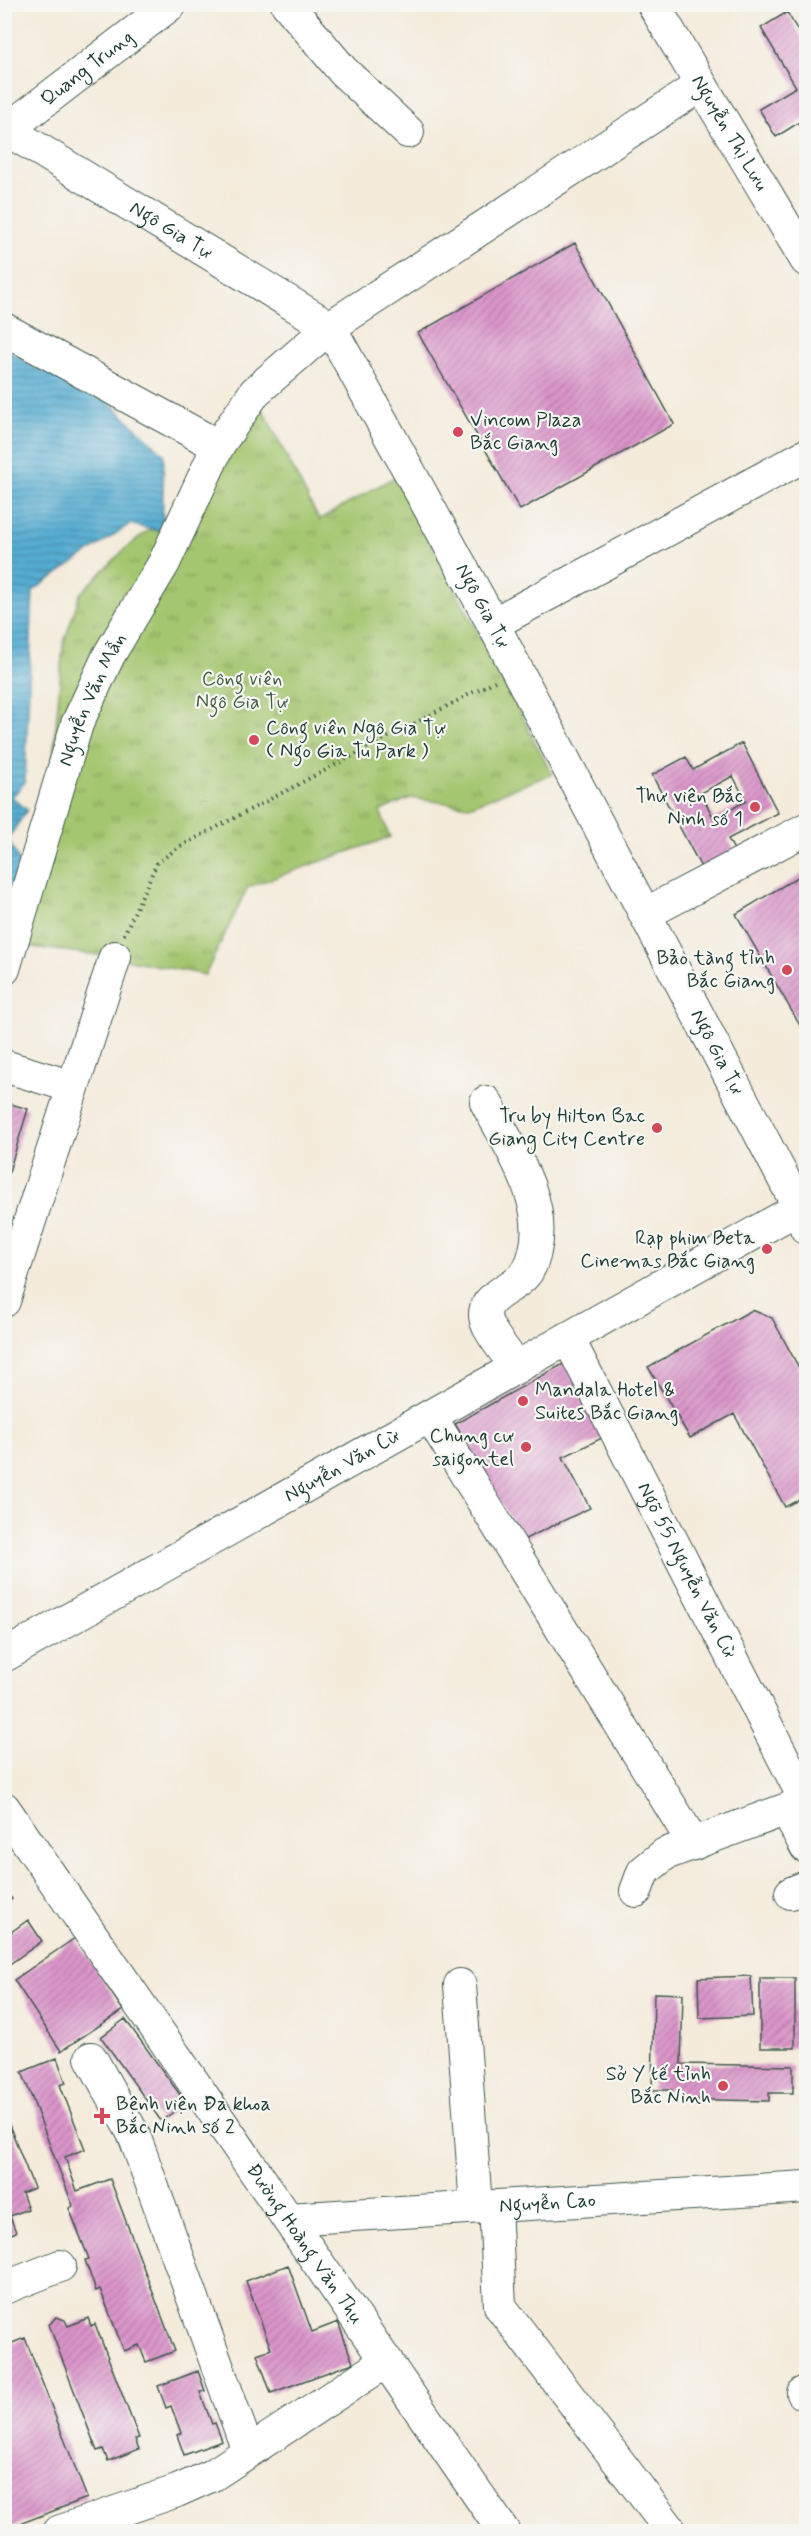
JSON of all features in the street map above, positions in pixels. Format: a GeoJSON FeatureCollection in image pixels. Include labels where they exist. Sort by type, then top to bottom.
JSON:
{"type":"FeatureCollection","features":[{"type":"Feature","properties":{"kind":"street","name":"Quang Trung"},"geometry":{"type":"LineString","coordinates":[[5,130],[171,4]]}},
{"type":"Feature","properties":{"kind":"street"},"geometry":{"type":"LineString","coordinates":[[287,4],[343,71],[408,132]]}},
{"type":"Feature","properties":{"kind":"street","name":"Nguyễn Thị Lưu"},"geometry":{"type":"LineString","coordinates":[[653,4],[807,260]]}},
{"type":"Feature","properties":{"kind":"street","name":"Nguyễn Văn Mẫn"},"geometry":{"type":"LineString","coordinates":[[4,969],[77,724],[109,655],[164,563],[218,446],[255,392],[330,327],[701,85]]}},
{"type":"Feature","properties":{"kind":"street","name":"Ngô Gia Tự"},"geometry":{"type":"LineString","coordinates":[[5,130],[330,327],[493,624],[804,1213]]}},
{"type":"Feature","properties":{"kind":"street"},"geometry":{"type":"LineString","coordinates":[[4,329],[218,446]]}},
{"type":"Feature","properties":{"kind":"street"},"geometry":{"type":"LineString","coordinates":[[493,624],[807,454]]}},
{"type":"Feature","properties":{"kind":"street"},"geometry":{"type":"LineString","coordinates":[[645,914],[807,829]]}},
{"type":"Feature","properties":{"kind":"street"},"geometry":{"type":"LineString","coordinates":[[4,1300],[115,957]]}},
{"type":"Feature","properties":{"kind":"street"},"geometry":{"type":"LineString","coordinates":[[4,1066],[73,1087]]}},
{"type":"Feature","properties":{"kind":"street"},"geometry":{"type":"LineString","coordinates":[[486,1102],[529,1187],[536,1210],[536,1251],[526,1273],[491,1298],[485,1317],[488,1327],[517,1367]]}},
{"type":"Feature","properties":{"kind":"street","name":"Nguyễn Văn Cừ"},"geometry":{"type":"LineString","coordinates":[[4,1656],[568,1338],[804,1213]]}},
{"type":"Feature","properties":{"kind":"street","name":"Ngõ 55 Nguyễn Văn Cừ"},"geometry":{"type":"LineString","coordinates":[[568,1338],[799,1805],[807,1847]]}},
{"type":"Feature","properties":{"kind":"street"},"geometry":{"type":"LineString","coordinates":[[430,1416],[694,1844]]}},
{"type":"Feature","properties":{"kind":"street"},"geometry":{"type":"LineString","coordinates":[[636,1891],[643,1872],[655,1861],[799,1805]]}},
{"type":"Feature","properties":{"kind":"street","name":"Đường Hoàng Văn Thụ"},"geometry":{"type":"LineString","coordinates":[[4,1808],[504,2532]]}},
{"type":"Feature","properties":{"kind":"street"},"geometry":{"type":"LineString","coordinates":[[460,1985],[500,2306],[672,2532]]}},
{"type":"Feature","properties":{"kind":"street"},"geometry":{"type":"LineString","coordinates":[[91,2058],[134,2135],[248,2451]]}},
{"type":"Feature","properties":{"kind":"street","name":"Nguyễn Cao"},"geometry":{"type":"LineString","coordinates":[[288,2219],[807,2187]]}},
{"type":"Feature","properties":{"kind":"street"},"geometry":{"type":"LineString","coordinates":[[4,2288],[60,2266]]}},
{"type":"Feature","properties":{"kind":"street"},"geometry":{"type":"LineString","coordinates":[[58,2532],[177,2491],[213,2475],[387,2361]]}},
{"type":"Feature","properties":{"kind":"path"},"geometry":{"type":"LineString","coordinates":[[115,957],[157,863],[179,847],[517,669]]}},
{"type":"Feature","properties":{"kind":"green space","name":"Công viên Ngô Gia Tự"},"geometry":{"type":"Polygon","coordinates":[[[257,398],[319,520],[396,476],[552,774],[469,806],[410,798],[380,811],[390,837],[248,887],[205,975],[115,957],[14,945],[50,795],[63,646],[80,594],[126,548],[187,500],[257,398]]]}},
{"type":"Feature","properties":{"kind":"water"},"geometry":{"type":"Polygon","coordinates":[[[4,345],[35,368],[77,372],[164,454],[162,532],[130,524],[33,591],[25,782],[12,797],[27,810],[8,839],[25,873],[5,907],[4,345]]]}},
{"type":"Feature","properties":{"kind":"building"},"geometry":{"type":"Polygon","coordinates":[[[787,12],[806,45],[806,118],[776,137],[759,109],[796,87],[761,28],[787,12]]]}},
{"type":"Feature","properties":{"kind":"building"},"geometry":{"type":"Polygon","coordinates":[[[575,243],[674,424],[520,510],[418,333],[575,243]]]}},
{"type":"Feature","properties":{"kind":"building","name":"Thư viện Bắc Ninh số 1"},"geometry":{"type":"Polygon","coordinates":[[[742,743],[778,813],[728,839],[736,853],[703,871],[652,775],[686,757],[693,770],[742,743]],[[733,776],[701,793],[714,819],[746,801],[733,776]]]}},
{"type":"Feature","properties":{"kind":"building","name":"Bảo tàng tỉnh Bắc Giang"},"geometry":{"type":"Polygon","coordinates":[[[806,872],[806,1026],[802,1029],[736,914],[806,872]]]}},
{"type":"Feature","properties":{"kind":"building"},"geometry":{"type":"Polygon","coordinates":[[[4,1102],[28,1109],[5,1185],[4,1185],[4,1102]]]}},
{"type":"Feature","properties":{"kind":"building"},"geometry":{"type":"Polygon","coordinates":[[[752,1310],[772,1318],[806,1381],[806,1496],[785,1507],[734,1414],[690,1438],[648,1367],[752,1310]]]}},
{"type":"Feature","properties":{"kind":"building","name":"Chung cư saigontel"},"geometry":{"type":"Polygon","coordinates":[[[565,1363],[604,1437],[563,1457],[590,1508],[523,1540],[455,1424],[565,1363]]]}},
{"type":"Feature","properties":{"kind":"building"},"geometry":{"type":"Polygon","coordinates":[[[4,1889],[12,1899],[4,1905],[4,1889]]]}},
{"type":"Feature","properties":{"kind":"building"},"geometry":{"type":"Polygon","coordinates":[[[28,1920],[42,1941],[4,1968],[4,1923],[11,1932],[28,1920]]]}},
{"type":"Feature","properties":{"kind":"building"},"geometry":{"type":"Polygon","coordinates":[[[75,1938],[123,2010],[61,2051],[14,1980],[75,1938]]]}},
{"type":"Feature","properties":{"kind":"building"},"geometry":{"type":"Polygon","coordinates":[[[751,1976],[753,2016],[699,2018],[698,1978],[751,1976]]]}},
{"type":"Feature","properties":{"kind":"building"},"geometry":{"type":"Polygon","coordinates":[[[760,1978],[795,1978],[795,2048],[760,2048],[760,1978]]]}},
{"type":"Feature","properties":{"kind":"building"},"geometry":{"type":"Polygon","coordinates":[[[654,1993],[683,1994],[681,2064],[793,2066],[793,2093],[769,2093],[769,2101],[672,2099],[672,2090],[652,2090],[654,1993]]]}},
{"type":"Feature","properties":{"kind":"building"},"geometry":{"type":"Polygon","coordinates":[[[125,2019],[186,2103],[161,2121],[101,2037],[125,2019]]]}},
{"type":"Feature","properties":{"kind":"building"},"geometry":{"type":"Polygon","coordinates":[[[57,2058],[66,2083],[60,2085],[85,2149],[65,2157],[77,2191],[110,2179],[175,2351],[146,2362],[139,2345],[124,2351],[100,2289],[96,2291],[85,2260],[89,2259],[69,2208],[73,2206],[22,2072],[57,2058]]]}},
{"type":"Feature","properties":{"kind":"building"},"geometry":{"type":"Polygon","coordinates":[[[8,2122],[34,2188],[22,2193],[28,2209],[10,2216],[16,2232],[4,2237],[4,2124],[8,2122]]]}},
{"type":"Feature","properties":{"kind":"building"},"geometry":{"type":"Polygon","coordinates":[[[288,2265],[312,2332],[338,2322],[353,2363],[271,2393],[257,2354],[271,2349],[246,2281],[288,2265]]]}},
{"type":"Feature","properties":{"kind":"building"},"geometry":{"type":"Polygon","coordinates":[[[56,2317],[65,2320],[68,2326],[88,2318],[91,2326],[95,2324],[139,2438],[135,2439],[139,2449],[108,2461],[103,2449],[97,2451],[49,2325],[56,2317]]]}},
{"type":"Feature","properties":{"kind":"building"},"geometry":{"type":"Polygon","coordinates":[[[25,2338],[87,2498],[4,2530],[4,2346],[25,2338]]]}},
{"type":"Feature","properties":{"kind":"building"},"geometry":{"type":"Polygon","coordinates":[[[198,2371],[205,2391],[200,2392],[212,2424],[215,2423],[222,2441],[184,2455],[177,2435],[181,2433],[171,2406],[166,2408],[158,2386],[198,2371]]]}},
{"type":"Feature","properties":{"kind":"place","name":"Vincom Plaza Bắc Giang"},"geometry":{"type":"Point","coordinates":[458,432]}},
{"type":"Feature","properties":{"kind":"place","name":"Công viên Ngô Gia Tự ( Ngo Gia Tu Park )"},"geometry":{"type":"Point","coordinates":[254,740]}},
{"type":"Feature","properties":{"kind":"place","name":"Thư viện Bắc Ninh số 1"},"geometry":{"type":"Point","coordinates":[755,807]}},
{"type":"Feature","properties":{"kind":"place","name":"Bảo tàng tỉnh Bắc Giang"},"geometry":{"type":"Point","coordinates":[787,970]}},
{"type":"Feature","properties":{"kind":"place","name":"Tru by Hilton Bac Giang City Centre"},"geometry":{"type":"Point","coordinates":[657,1128]}},
{"type":"Feature","properties":{"kind":"place","name":"Rạp phim Beta Cinemas Bắc Giang"},"geometry":{"type":"Point","coordinates":[767,1249]}},
{"type":"Feature","properties":{"kind":"place","name":"Mandala Hotel & Suites Bắc Giang"},"geometry":{"type":"Point","coordinates":[523,1401]}},
{"type":"Feature","properties":{"kind":"place","name":"Chung cư saigontel"},"geometry":{"type":"Point","coordinates":[526,1447]}},
{"type":"Feature","properties":{"kind":"place","name":"Sở Y tế tỉnh Bắc Ninh"},"geometry":{"type":"Point","coordinates":[723,2086]}},
{"type":"Feature","properties":{"kind":"place","name":"Bệnh viện Đa khoa Bắc Ninh số 2"},"geometry":{"type":"Point","coordinates":[102,2116]}}]}
